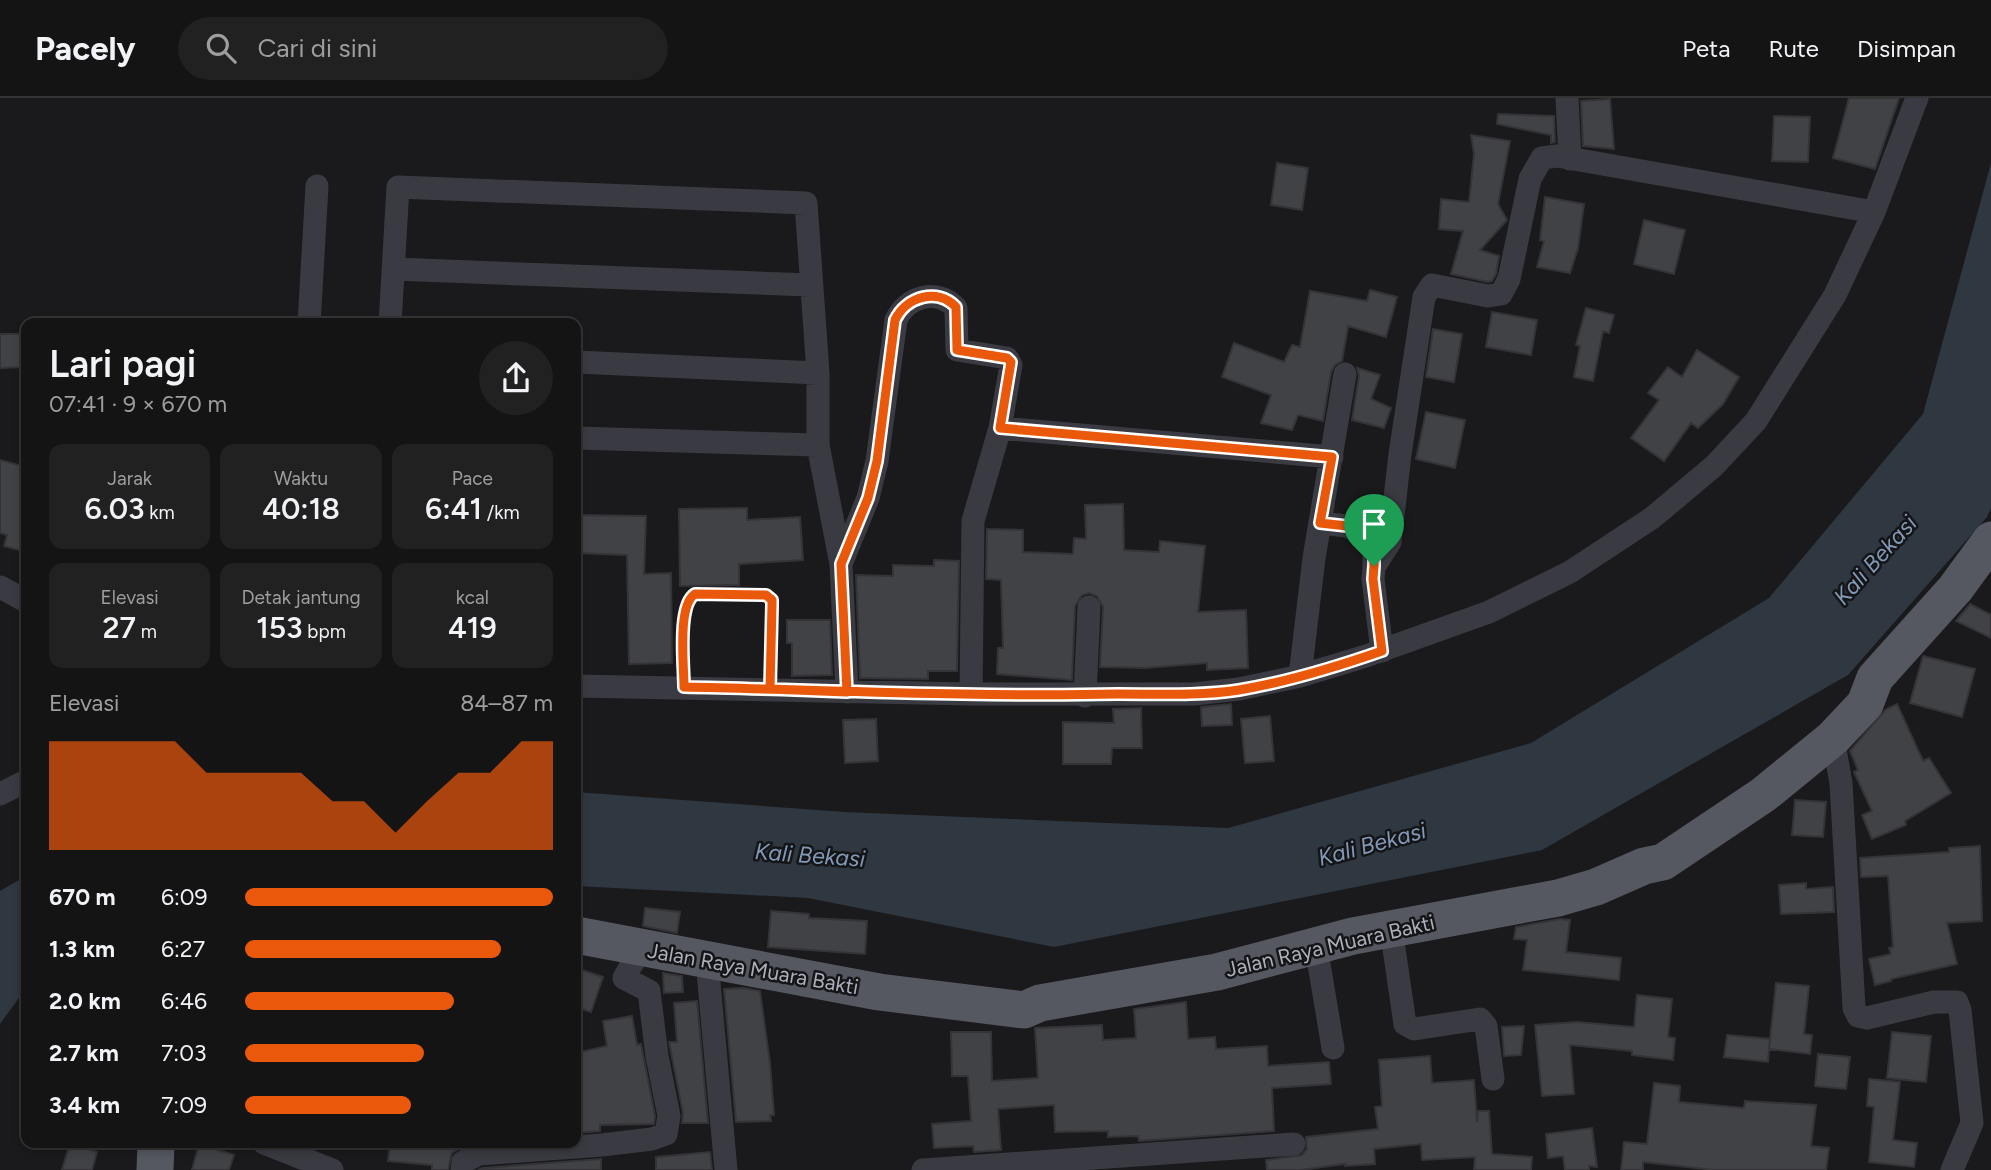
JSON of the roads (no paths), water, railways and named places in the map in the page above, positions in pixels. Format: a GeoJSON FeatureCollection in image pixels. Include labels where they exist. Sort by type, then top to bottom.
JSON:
{"type":"FeatureCollection","features":[{"type":"Feature","properties":{"kind":"main road","name":"Jalan Raya Muara Bakti"},"geometry":{"type":"LineString","coordinates":[[581,936],[879,992],[1024,1010],[1040,1003],[1217,972],[1391,928],[1558,898],[1596,887],[1644,866],[1663,862],[1763,795],[1833,738],[1865,704],[1875,678],[1955,589],[1991,540]]}},
{"type":"Feature","properties":{"kind":"main road"},"geometry":{"type":"LineString","coordinates":[[155,1170],[156,1148]]}},
{"type":"Feature","properties":{"kind":"street"},"geometry":{"type":"LineString","coordinates":[[1567,98],[1570,159]]}},
{"type":"Feature","properties":{"kind":"street"},"geometry":{"type":"LineString","coordinates":[[581,685],[1085,696],[1194,694],[1239,690],[1300,676],[1382,651],[1489,612],[1531,593],[1597,555],[1679,498],[1714,466],[1756,421],[1835,295],[1874,212],[1917,98]]}},
{"type":"Feature","properties":{"kind":"street"},"geometry":{"type":"LineString","coordinates":[[1374,566],[1390,542],[1400,454],[1426,290],[1432,285],[1438,285],[1488,296],[1501,294],[1507,286],[1530,179],[1536,165],[1547,156],[1874,212]]}},
{"type":"Feature","properties":{"kind":"street"},"geometry":{"type":"LineString","coordinates":[[309,318],[317,186]]}},
{"type":"Feature","properties":{"kind":"street"},"geometry":{"type":"LineString","coordinates":[[390,318],[398,187],[806,203],[818,373],[818,445],[841,564],[847,692]]}},
{"type":"Feature","properties":{"kind":"street"},"geometry":{"type":"LineString","coordinates":[[394,269],[810,285]]}},
{"type":"Feature","properties":{"kind":"street"},"geometry":{"type":"LineString","coordinates":[[841,564],[868,498],[877,461],[895,320],[902,307],[915,299],[948,299],[956,307],[957,350],[1007,358],[1011,362],[1000,428],[973,521],[971,694]]}},
{"type":"Feature","properties":{"kind":"street"},"geometry":{"type":"LineString","coordinates":[[581,362],[818,373]]}},
{"type":"Feature","properties":{"kind":"street"},"geometry":{"type":"LineString","coordinates":[[1300,676],[1320,523],[1345,374]]}},
{"type":"Feature","properties":{"kind":"street"},"geometry":{"type":"LineString","coordinates":[[1000,428],[1332,457]]}},
{"type":"Feature","properties":{"kind":"street"},"geometry":{"type":"LineString","coordinates":[[581,438],[818,445]]}},
{"type":"Feature","properties":{"kind":"street"},"geometry":{"type":"LineString","coordinates":[[1320,523],[1347,526],[1368,536],[1374,548],[1373,579],[1382,651]]}},
{"type":"Feature","properties":{"kind":"street"},"geometry":{"type":"LineString","coordinates":[[0,587],[21,598]]}},
{"type":"Feature","properties":{"kind":"street"},"geometry":{"type":"LineString","coordinates":[[1085,696],[1089,607]]}},
{"type":"Feature","properties":{"kind":"street"},"geometry":{"type":"LineString","coordinates":[[1833,738],[1841,783],[1854,1008],[1858,1016],[1867,1018],[1934,1002],[1957,1002],[1972,1123],[1952,1170]]}},
{"type":"Feature","properties":{"kind":"street"},"geometry":{"type":"LineString","coordinates":[[0,794],[21,784]]}},
{"type":"Feature","properties":{"kind":"street"},"geometry":{"type":"LineString","coordinates":[[1391,928],[1405,1024],[1414,1028],[1480,1019],[1486,1026],[1493,1079]]}},
{"type":"Feature","properties":{"kind":"street"},"geometry":{"type":"LineString","coordinates":[[1316,946],[1333,1048]]}},
{"type":"Feature","properties":{"kind":"street"},"geometry":{"type":"LineString","coordinates":[[581,1147],[652,1139],[666,1133],[669,1116],[657,1056],[649,991],[624,978],[641,948]]}},
{"type":"Feature","properties":{"kind":"street"},"geometry":{"type":"LineString","coordinates":[[707,961],[726,1170]]}},
{"type":"Feature","properties":{"kind":"street"},"geometry":{"type":"LineString","coordinates":[[923,1170],[1160,1163],[1294,1144]]}},
{"type":"Feature","properties":{"kind":"street"},"geometry":{"type":"LineString","coordinates":[[277,1148],[332,1170]]}},
{"type":"Feature","properties":{"kind":"street"},"geometry":{"type":"LineString","coordinates":[[462,1170],[463,1162],[479,1154],[568,1148]]}},
{"type":"Feature","properties":{"kind":"lane"},"geometry":{"type":"LineString","coordinates":[[684,687],[684,612],[690,598],[695,594],[766,595],[772,600],[770,689]]}},
{"type":"Feature","properties":{"kind":"water","name":"Kali Bekasi"},"geometry":{"type":"Polygon","coordinates":[[[1991,163],[1991,508],[1987,517],[1848,675],[1542,850],[1054,947],[808,898],[581,886],[581,792],[844,812],[1228,828],[1531,743],[1769,598],[1923,414],[1991,163]]]}},
{"type":"Feature","properties":{"kind":"water"},"geometry":{"type":"Polygon","coordinates":[[[21,879],[21,995],[0,1024],[0,891],[21,879]]]}}]}
